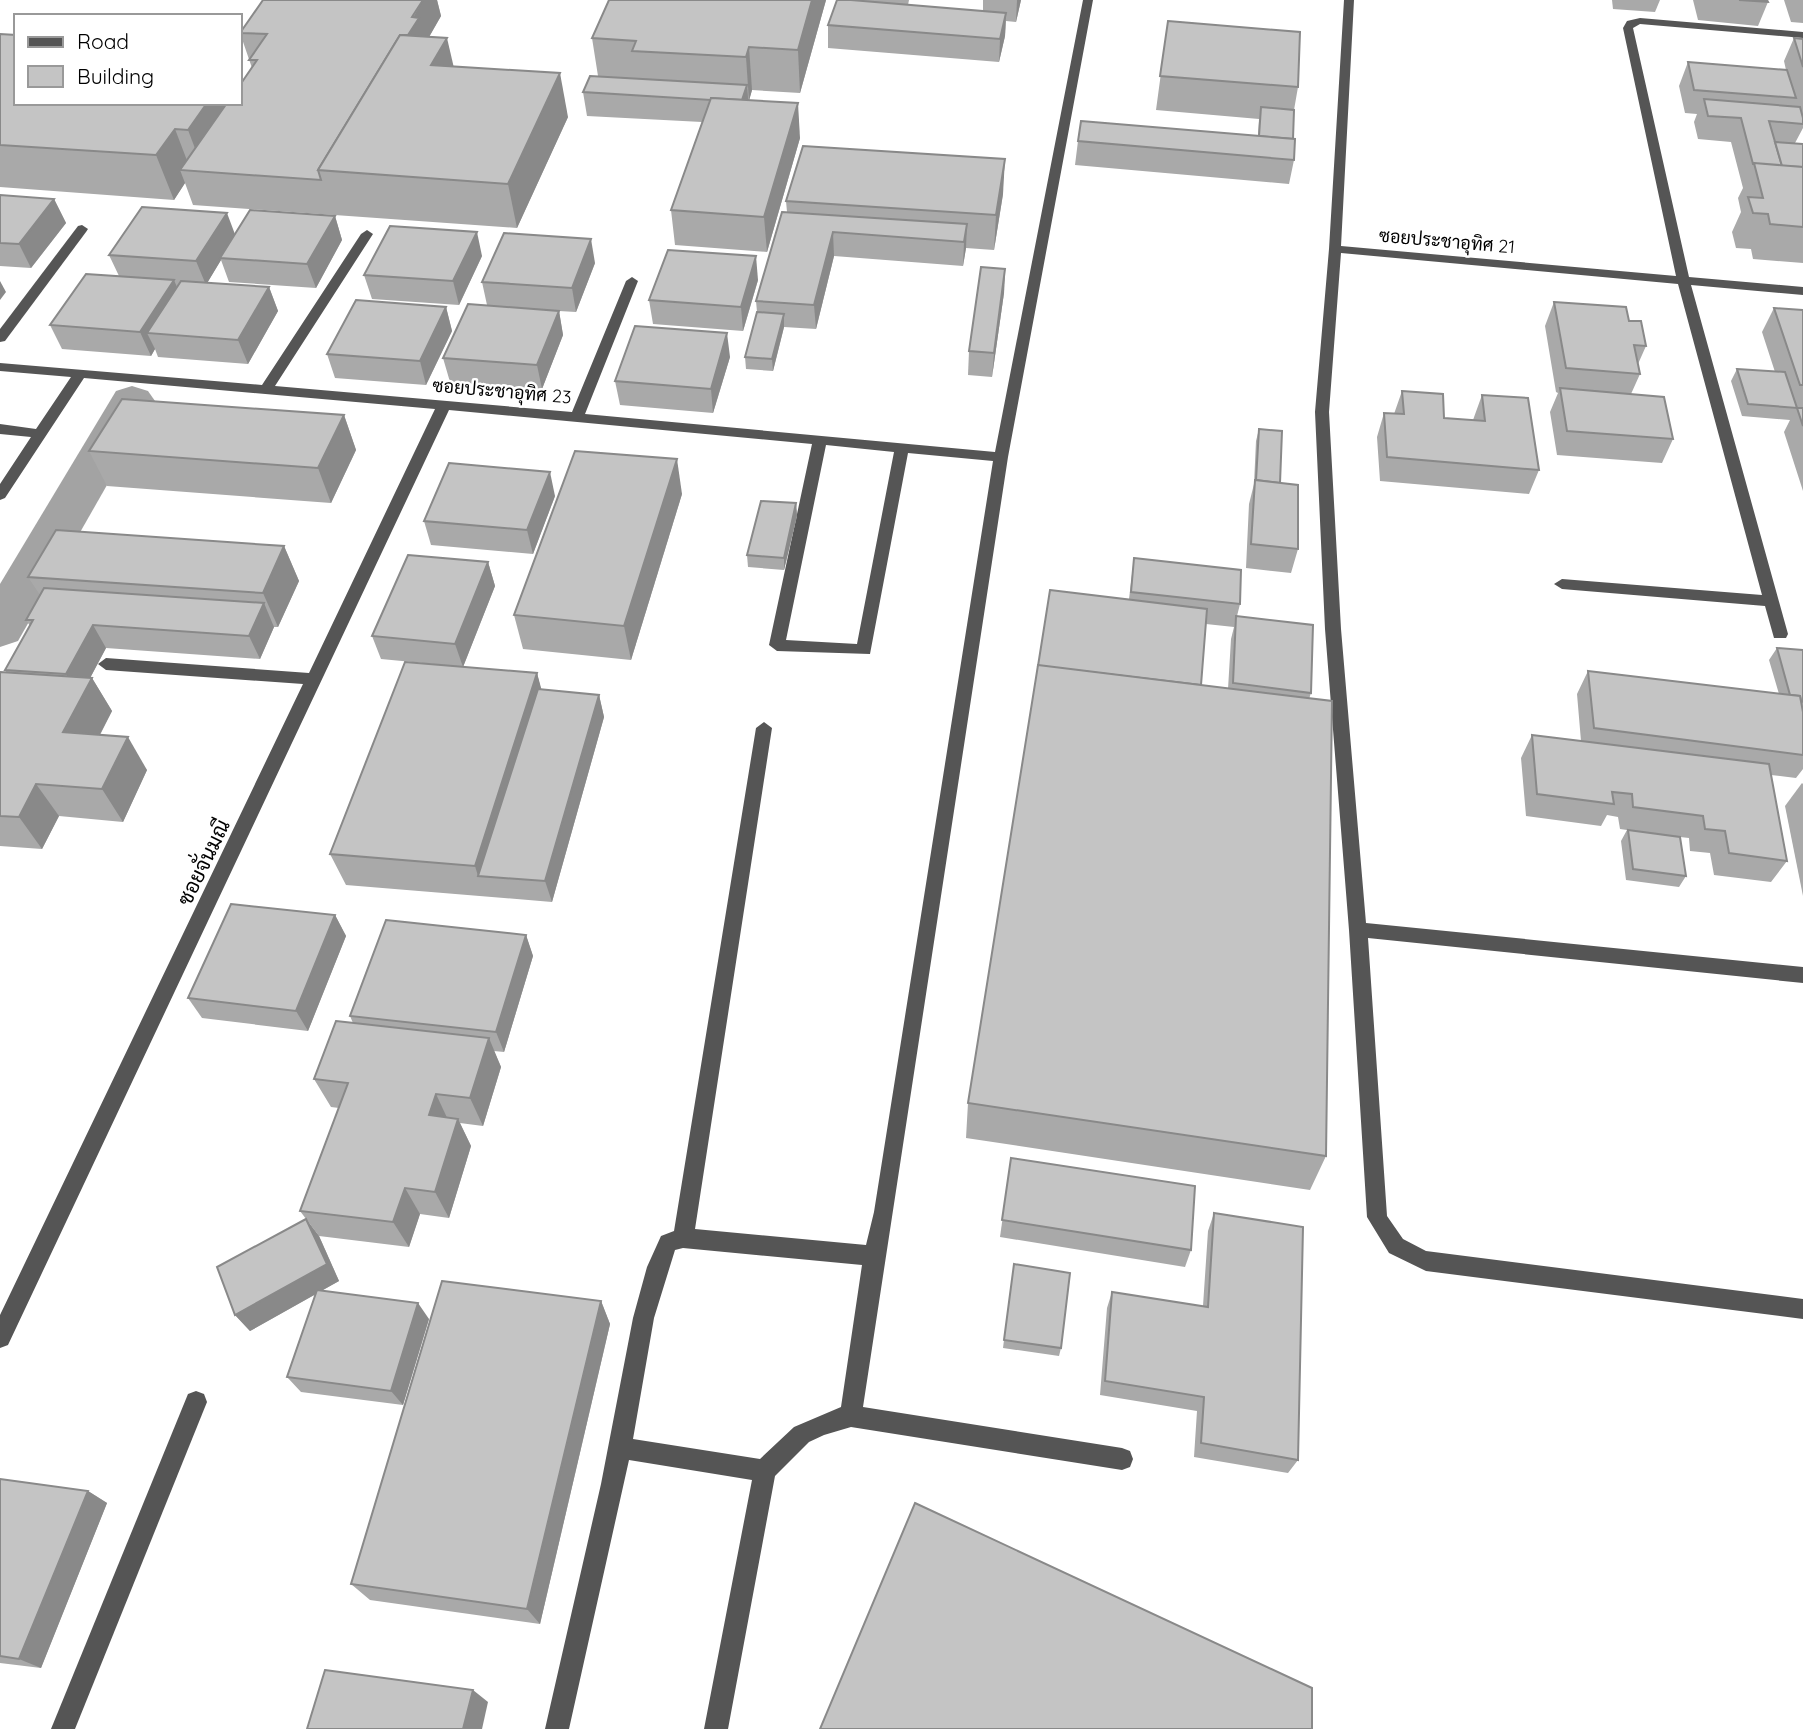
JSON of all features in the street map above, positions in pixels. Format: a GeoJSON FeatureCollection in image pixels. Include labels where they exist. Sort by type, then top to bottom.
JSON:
{"type":"FeatureCollection","features":[{"type":"Feature","properties":{"kind":"street"},"geometry":{"type":"LineString","coordinates":[[851,1416],[1000,457],[1087,0]]}},
{"type":"Feature","properties":{"kind":"street"},"geometry":{"type":"LineString","coordinates":[[1349,0],[1335,249],[1322,412],[1333,629],[1358,930],[1377,1217],[1389,1242],[1402,1253],[1426,1261],[1803,1309]]}},
{"type":"Feature","properties":{"kind":"street"},"geometry":{"type":"LineString","coordinates":[[1780,634],[1683,280],[1628,28],[1631,23],[1640,21],[1803,35]]}},
{"type":"Feature","properties":{"kind":"street"},"geometry":{"type":"LineString","coordinates":[[0,338],[82,229]]}},
{"type":"Feature","properties":{"kind":"street"},"geometry":{"type":"LineString","coordinates":[[266,390],[367,234]]}},
{"type":"Feature","properties":{"kind":"street","name":"ซอยประชาอุทิศ 21"},"geometry":{"type":"LineString","coordinates":[[1335,249],[1803,292]]}},
{"type":"Feature","properties":{"kind":"street"},"geometry":{"type":"LineString","coordinates":[[577,417],[632,281]]}},
{"type":"Feature","properties":{"kind":"street","name":"ซอยประชาอุทิศ 23"},"geometry":{"type":"LineString","coordinates":[[0,367],[1000,457]]}},
{"type":"Feature","properties":{"kind":"street"},"geometry":{"type":"LineString","coordinates":[[0,495],[80,374]]}},
{"type":"Feature","properties":{"kind":"street","name":"ซอยจั่นมณี"},"geometry":{"type":"LineString","coordinates":[[0,1338],[444,405]]}},
{"type":"Feature","properties":{"kind":"street"},"geometry":{"type":"LineString","coordinates":[[0,429],[40,434]]}},
{"type":"Feature","properties":{"kind":"street"},"geometry":{"type":"LineString","coordinates":[[820,440],[777,645],[864,650],[902,448]]}},
{"type":"Feature","properties":{"kind":"street"},"geometry":{"type":"LineString","coordinates":[[1562,584],[1770,601]]}},
{"type":"Feature","properties":{"kind":"street"},"geometry":{"type":"LineString","coordinates":[[106,664],[315,679]]}},
{"type":"Feature","properties":{"kind":"street"},"geometry":{"type":"LineString","coordinates":[[683,1238],[764,728]]}},
{"type":"Feature","properties":{"kind":"street"},"geometry":{"type":"LineString","coordinates":[[1358,930],[1803,975]]}},
{"type":"Feature","properties":{"kind":"street"},"geometry":{"type":"LineString","coordinates":[[557,1729],[621,1448],[646,1307],[655,1269],[668,1243],[683,1238],[874,1256]]}},
{"type":"Feature","properties":{"kind":"street"},"geometry":{"type":"LineString","coordinates":[[63,1729],[196,1402]]}},
{"type":"Feature","properties":{"kind":"street"},"geometry":{"type":"LineString","coordinates":[[716,1729],[765,1471],[782,1450],[803,1432],[826,1422],[851,1416],[1122,1459]]}},
{"type":"Feature","properties":{"kind":"street"},"geometry":{"type":"LineString","coordinates":[[621,1448],[765,1471]]}},
{"type":"Feature","properties":{"kind":"building"},"geometry":{"type":"Polygon","coordinates":[[[263,0],[423,0],[412,17],[419,18],[408,35],[400,35],[318,170],[321,180],[180,170],[226,105],[242,105],[242,82],[257,60],[249,60],[267,34],[242,33],[263,0]]]}},
{"type":"Feature","properties":{"kind":"building"},"geometry":{"type":"Polygon","coordinates":[[[609,0],[812,0],[798,50],[749,47],[746,57],[632,51],[636,41],[592,38],[609,0]]]}},
{"type":"Feature","properties":{"kind":"building"},"geometry":{"type":"Polygon","coordinates":[[[837,0],[1006,13],[1000,39],[828,25],[837,0]]]}},
{"type":"Feature","properties":{"kind":"building"},"geometry":{"type":"Polygon","coordinates":[[[1168,21],[1300,32],[1298,87],[1160,76],[1168,21]]]}},
{"type":"Feature","properties":{"kind":"building"},"geometry":{"type":"Polygon","coordinates":[[[0,34],[14,35],[14,105],[206,105],[188,130],[175,129],[156,155],[0,145],[0,34]]]}},
{"type":"Feature","properties":{"kind":"building"},"geometry":{"type":"Polygon","coordinates":[[[400,35],[447,38],[431,65],[560,73],[508,184],[318,170],[400,35]]]}},
{"type":"Feature","properties":{"kind":"building"},"geometry":{"type":"Polygon","coordinates":[[[1794,38],[1803,39],[1803,67],[1794,38]]]}},
{"type":"Feature","properties":{"kind":"building"},"geometry":{"type":"Polygon","coordinates":[[[1688,62],[1787,70],[1796,98],[1694,90],[1688,62]]]}},
{"type":"Feature","properties":{"kind":"building"},"geometry":{"type":"Polygon","coordinates":[[[590,76],[747,85],[742,100],[583,92],[590,76]]]}},
{"type":"Feature","properties":{"kind":"building"},"geometry":{"type":"Polygon","coordinates":[[[711,98],[798,103],[764,217],[671,210],[711,98]]]}},
{"type":"Feature","properties":{"kind":"building"},"geometry":{"type":"Polygon","coordinates":[[[1704,99],[1800,107],[1803,124],[1769,121],[1782,166],[1753,164],[1741,118],[1708,116],[1704,99]]]}},
{"type":"Feature","properties":{"kind":"building"},"geometry":{"type":"Polygon","coordinates":[[[1261,107],[1294,110],[1293,139],[1259,136],[1261,107]]]}},
{"type":"Feature","properties":{"kind":"building"},"geometry":{"type":"Polygon","coordinates":[[[1081,121],[1295,139],[1294,160],[1078,141],[1081,121]]]}},
{"type":"Feature","properties":{"kind":"building"},"geometry":{"type":"Polygon","coordinates":[[[1775,142],[1803,144],[1803,167],[1782,166],[1775,142]]]}},
{"type":"Feature","properties":{"kind":"building"},"geometry":{"type":"Polygon","coordinates":[[[803,146],[1005,159],[996,215],[786,201],[803,146]]]}},
{"type":"Feature","properties":{"kind":"building"},"geometry":{"type":"Polygon","coordinates":[[[1754,163],[1803,167],[1803,227],[1770,224],[1768,214],[1753,213],[1748,197],[1763,198],[1754,163]]]}},
{"type":"Feature","properties":{"kind":"building"},"geometry":{"type":"Polygon","coordinates":[[[0,195],[54,199],[19,244],[0,243],[0,195]]]}},
{"type":"Feature","properties":{"kind":"building"},"geometry":{"type":"Polygon","coordinates":[[[142,207],[227,213],[196,261],[109,255],[142,207]]]}},
{"type":"Feature","properties":{"kind":"building"},"geometry":{"type":"Polygon","coordinates":[[[250,210],[335,216],[307,264],[220,258],[250,210]]]}},
{"type":"Feature","properties":{"kind":"building"},"geometry":{"type":"Polygon","coordinates":[[[782,212],[967,224],[964,242],[833,232],[814,305],[756,301],[782,212]]]}},
{"type":"Feature","properties":{"kind":"building"},"geometry":{"type":"Polygon","coordinates":[[[390,226],[477,232],[453,281],[364,275],[390,226]]]}},
{"type":"Feature","properties":{"kind":"building"},"geometry":{"type":"Polygon","coordinates":[[[504,233],[591,239],[572,288],[482,282],[504,233]]]}},
{"type":"Feature","properties":{"kind":"building"},"geometry":{"type":"Polygon","coordinates":[[[668,250],[756,256],[741,307],[649,300],[668,250]]]}},
{"type":"Feature","properties":{"kind":"building"},"geometry":{"type":"Polygon","coordinates":[[[981,267],[1005,269],[994,353],[969,351],[981,267]]]}},
{"type":"Feature","properties":{"kind":"building"},"geometry":{"type":"Polygon","coordinates":[[[86,274],[174,280],[140,332],[50,325],[86,274]]]}},
{"type":"Feature","properties":{"kind":"building"},"geometry":{"type":"Polygon","coordinates":[[[181,281],[269,287],[238,340],[147,333],[181,281]]]}},
{"type":"Feature","properties":{"kind":"building"},"geometry":{"type":"Polygon","coordinates":[[[356,300],[446,307],[420,361],[327,354],[356,300]]]}},
{"type":"Feature","properties":{"kind":"building"},"geometry":{"type":"Polygon","coordinates":[[[1554,302],[1626,307],[1629,321],[1641,321],[1646,346],[1634,345],[1640,374],[1566,368],[1554,302]]]}},
{"type":"Feature","properties":{"kind":"building"},"geometry":{"type":"Polygon","coordinates":[[[468,304],[559,311],[537,365],[443,358],[468,304]]]}},
{"type":"Feature","properties":{"kind":"building"},"geometry":{"type":"Polygon","coordinates":[[[1774,308],[1803,310],[1803,385],[1800,385],[1774,308]]]}},
{"type":"Feature","properties":{"kind":"building"},"geometry":{"type":"Polygon","coordinates":[[[757,312],[784,314],[772,359],[745,357],[757,312]]]}},
{"type":"Feature","properties":{"kind":"building"},"geometry":{"type":"Polygon","coordinates":[[[635,326],[727,333],[711,389],[615,381],[635,326]]]}},
{"type":"Feature","properties":{"kind":"building"},"geometry":{"type":"Polygon","coordinates":[[[1737,369],[1785,372],[1797,408],[1748,404],[1737,369]]]}},
{"type":"Feature","properties":{"kind":"building"},"geometry":{"type":"Polygon","coordinates":[[[1560,388],[1664,397],[1673,439],[1567,431],[1560,388]]]}},
{"type":"Feature","properties":{"kind":"building"},"geometry":{"type":"Polygon","coordinates":[[[1402,391],[1443,394],[1444,418],[1485,421],[1482,395],[1528,398],[1539,470],[1387,457],[1384,413],[1404,414],[1402,391]]]}},
{"type":"Feature","properties":{"kind":"building"},"geometry":{"type":"Polygon","coordinates":[[[122,399],[344,415],[318,468],[89,451],[122,399]]]}},
{"type":"Feature","properties":{"kind":"building"},"geometry":{"type":"Polygon","coordinates":[[[1797,408],[1803,408],[1803,426],[1797,408]]]}},
{"type":"Feature","properties":{"kind":"building"},"geometry":{"type":"Polygon","coordinates":[[[1259,429],[1282,431],[1280,483],[1256,480],[1259,429]]]}},
{"type":"Feature","properties":{"kind":"building"},"geometry":{"type":"Polygon","coordinates":[[[575,451],[677,459],[624,626],[514,615],[575,451]]]}},
{"type":"Feature","properties":{"kind":"building"},"geometry":{"type":"Polygon","coordinates":[[[449,463],[550,472],[527,530],[424,521],[449,463]]]}},
{"type":"Feature","properties":{"kind":"building"},"geometry":{"type":"Polygon","coordinates":[[[1255,480],[1298,485],[1298,549],[1251,544],[1255,480]]]}},
{"type":"Feature","properties":{"kind":"building"},"geometry":{"type":"Polygon","coordinates":[[[761,501],[796,503],[784,558],[747,555],[761,501]]]}},
{"type":"Feature","properties":{"kind":"building"},"geometry":{"type":"Polygon","coordinates":[[[56,530],[284,546],[263,593],[28,577],[56,530]]]}},
{"type":"Feature","properties":{"kind":"building"},"geometry":{"type":"Polygon","coordinates":[[[408,555],[488,562],[455,644],[372,636],[408,555]]]}},
{"type":"Feature","properties":{"kind":"building"},"geometry":{"type":"Polygon","coordinates":[[[1134,558],[1241,570],[1240,604],[1131,592],[1134,558]]]}},
{"type":"Feature","properties":{"kind":"building"},"geometry":{"type":"Polygon","coordinates":[[[44,588],[264,603],[249,636],[93,625],[66,674],[5,670],[33,620],[26,620],[44,588]]]}},
{"type":"Feature","properties":{"kind":"building"},"geometry":{"type":"Polygon","coordinates":[[[1050,590],[1207,609],[1201,685],[1038,666],[1050,590]]]}},
{"type":"Feature","properties":{"kind":"building"},"geometry":{"type":"Polygon","coordinates":[[[1236,616],[1313,625],[1311,693],[1233,683],[1236,616]]]}},
{"type":"Feature","properties":{"kind":"building"},"geometry":{"type":"Polygon","coordinates":[[[1777,648],[1803,650],[1803,702],[1800,696],[1790,695],[1777,648]]]}},
{"type":"Feature","properties":{"kind":"building"},"geometry":{"type":"Polygon","coordinates":[[[405,662],[537,673],[475,866],[330,854],[405,662]]]}},
{"type":"Feature","properties":{"kind":"building"},"geometry":{"type":"Polygon","coordinates":[[[1038,665],[1332,701],[1326,1156],[968,1103],[1038,665]]]}},
{"type":"Feature","properties":{"kind":"building"},"geometry":{"type":"Polygon","coordinates":[[[1588,671],[1800,696],[1803,712],[1803,755],[1594,728],[1588,671]]]}},
{"type":"Feature","properties":{"kind":"building"},"geometry":{"type":"Polygon","coordinates":[[[0,672],[92,678],[63,732],[128,737],[102,789],[36,784],[19,817],[0,816],[0,672]]]}},
{"type":"Feature","properties":{"kind":"building"},"geometry":{"type":"Polygon","coordinates":[[[538,689],[599,695],[545,881],[478,876],[538,689]]]}},
{"type":"Feature","properties":{"kind":"building"},"geometry":{"type":"Polygon","coordinates":[[[1532,735],[1769,764],[1787,861],[1729,853],[1725,831],[1705,829],[1703,816],[1633,807],[1632,794],[1612,792],[1614,804],[1537,794],[1532,735]]]}},
{"type":"Feature","properties":{"kind":"building"},"geometry":{"type":"Polygon","coordinates":[[[1628,830],[1680,837],[1686,876],[1633,869],[1628,830]]]}},
{"type":"Feature","properties":{"kind":"building"},"geometry":{"type":"Polygon","coordinates":[[[231,904],[335,915],[296,1011],[188,998],[231,904]]]}},
{"type":"Feature","properties":{"kind":"building"},"geometry":{"type":"Polygon","coordinates":[[[386,920],[526,935],[496,1032],[350,1016],[386,920]]]}},
{"type":"Feature","properties":{"kind":"building"},"geometry":{"type":"Polygon","coordinates":[[[336,1021],[489,1038],[470,1098],[436,1094],[429,1115],[458,1119],[435,1192],[405,1188],[393,1222],[300,1211],[348,1083],[314,1079],[336,1021]]]}},
{"type":"Feature","properties":{"kind":"building"},"geometry":{"type":"Polygon","coordinates":[[[1011,1158],[1195,1186],[1191,1250],[1002,1220],[1011,1158]]]}},
{"type":"Feature","properties":{"kind":"building"},"geometry":{"type":"Polygon","coordinates":[[[1214,1213],[1303,1227],[1298,1460],[1201,1443],[1204,1397],[1105,1381],[1112,1292],[1208,1307],[1214,1213]]]}},
{"type":"Feature","properties":{"kind":"building"},"geometry":{"type":"Polygon","coordinates":[[[306,1219],[327,1264],[235,1315],[217,1267],[306,1219]]]}},
{"type":"Feature","properties":{"kind":"building"},"geometry":{"type":"Polygon","coordinates":[[[1014,1264],[1070,1273],[1061,1348],[1004,1340],[1014,1264]]]}},
{"type":"Feature","properties":{"kind":"building"},"geometry":{"type":"Polygon","coordinates":[[[442,1281],[601,1301],[527,1609],[351,1584],[442,1281]]]}},
{"type":"Feature","properties":{"kind":"building"},"geometry":{"type":"Polygon","coordinates":[[[317,1290],[418,1303],[391,1391],[287,1377],[317,1290]]]}},
{"type":"Feature","properties":{"kind":"building"},"geometry":{"type":"Polygon","coordinates":[[[0,1479],[88,1491],[19,1659],[0,1656],[0,1479]]]}},
{"type":"Feature","properties":{"kind":"building"},"geometry":{"type":"Polygon","coordinates":[[[915,1503],[1312,1688],[1312,1729],[820,1729],[915,1503]]]}},
{"type":"Feature","properties":{"kind":"building"},"geometry":{"type":"Polygon","coordinates":[[[325,1670],[473,1690],[463,1729],[307,1729],[325,1670]]]}},
{"type":"Feature","properties":{"kind":"waterway"},"geometry":{"type":"LineString","coordinates":[[0,628],[132,401]]}}]}
